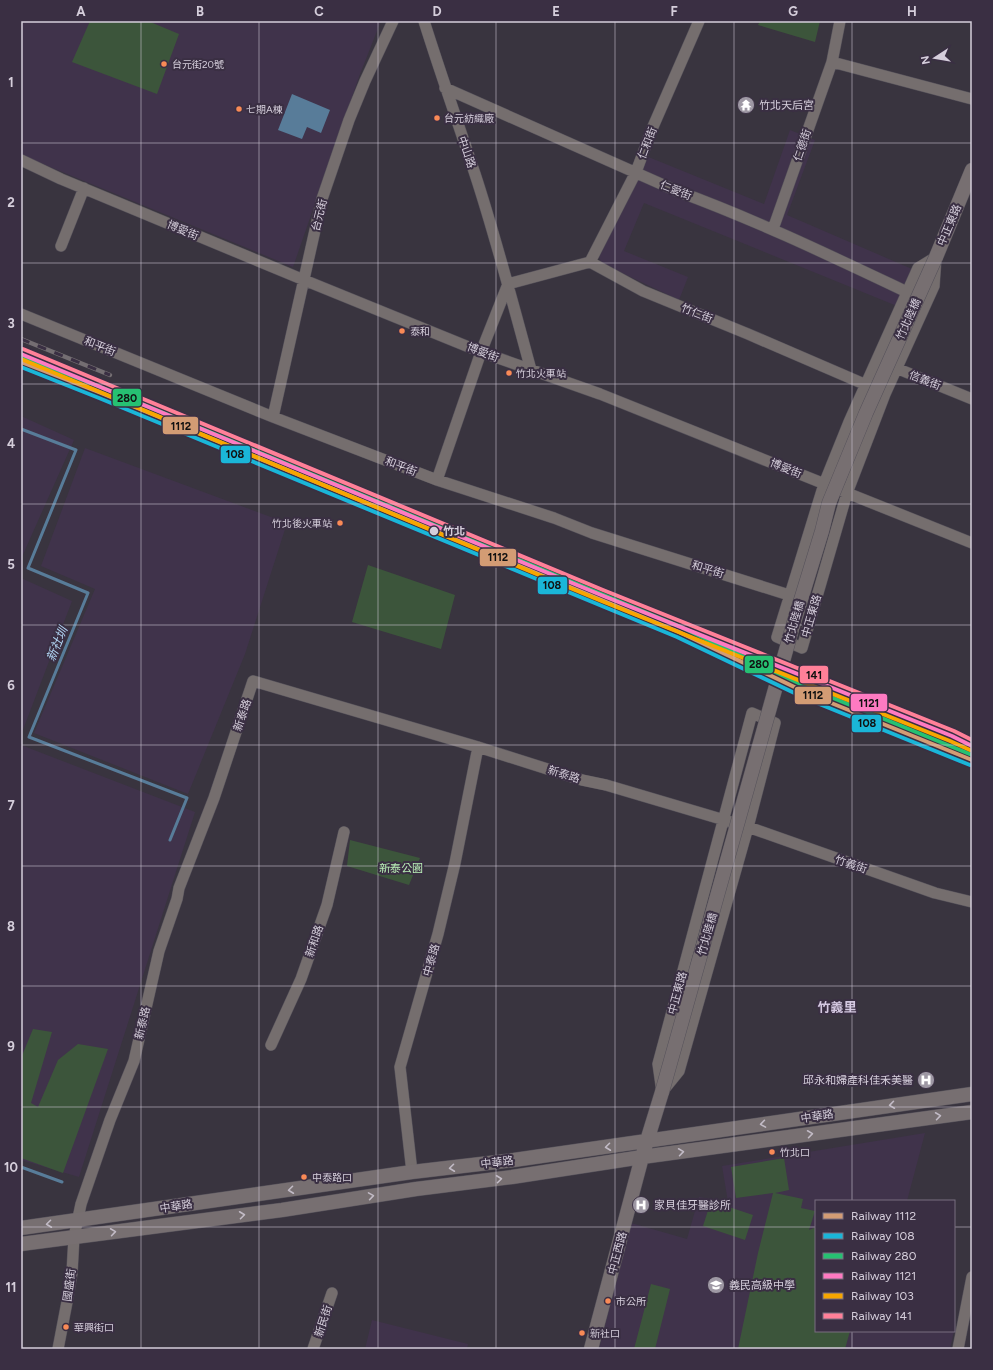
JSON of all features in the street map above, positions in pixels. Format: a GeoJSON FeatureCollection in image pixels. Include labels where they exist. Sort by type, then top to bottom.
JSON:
{"type":"FeatureCollection","features":[{"type":"Feature","properties":{"kind":"main road","name":"中正東路"},"geometry":{"type":"LineString","coordinates":[[936,257],[972,170]]}},
{"type":"Feature","properties":{"kind":"main road","name":"竹北陸橋"},"geometry":{"type":"LineString","coordinates":[[662,1092],[829,503],[866,413],[936,257]]}},
{"type":"Feature","properties":{"kind":"main road","name":"中正東路"},"geometry":{"type":"LineString","coordinates":[[647,1142],[662,1092]]}},
{"type":"Feature","properties":{"kind":"main road","name":"中華路"},"geometry":{"type":"LineString","coordinates":[[21,1228],[412,1172],[647,1142],[972,1094]]}},
{"type":"Feature","properties":{"kind":"main road","name":"中華路"},"geometry":{"type":"LineString","coordinates":[[21,1244],[282,1210],[416,1189],[512,1177],[642,1157],[972,1112]]}},
{"type":"Feature","properties":{"kind":"main road","name":"中正西路"},"geometry":{"type":"LineString","coordinates":[[592,1349],[647,1142]]}},
{"type":"Feature","properties":{"kind":"street","name":"台元街"},"geometry":{"type":"LineString","coordinates":[[273,417],[322,199],[349,120],[365,81],[393,21]]}},
{"type":"Feature","properties":{"kind":"street","name":"中山路"},"geometry":{"type":"LineString","coordinates":[[424,21],[445,88],[475,174],[508,284],[531,370]]}},
{"type":"Feature","properties":{"kind":"street","name":"仁和街"},"geometry":{"type":"LineString","coordinates":[[590,262],[636,172],[652,129],[699,21]]}},
{"type":"Feature","properties":{"kind":"street","name":"仁德街"},"geometry":{"type":"LineString","coordinates":[[772,229],[832,62],[840,21]]}},
{"type":"Feature","properties":{"kind":"street"},"geometry":{"type":"LineString","coordinates":[[832,62],[972,99]]}},
{"type":"Feature","properties":{"kind":"street","name":"仁愛街"},"geometry":{"type":"LineString","coordinates":[[445,88],[677,191],[772,229],[908,292]]}},
{"type":"Feature","properties":{"kind":"street","name":"博愛街"},"geometry":{"type":"LineString","coordinates":[[21,160],[304,280],[481,352],[600,394],[972,543]]}},
{"type":"Feature","properties":{"kind":"street"},"geometry":{"type":"LineString","coordinates":[[61,246],[84,188]]}},
{"type":"Feature","properties":{"kind":"street","name":"中正東路"},"geometry":{"type":"LineString","coordinates":[[936,257],[934,286],[885,394],[847,493],[802,648],[777,637],[824,484],[849,422],[918,268],[936,257]]}},
{"type":"Feature","properties":{"kind":"street"},"geometry":{"type":"LineString","coordinates":[[437,480],[481,352],[508,284],[590,262]]}},
{"type":"Feature","properties":{"kind":"street","name":"竹仁街"},"geometry":{"type":"LineString","coordinates":[[590,262],[643,291],[866,384],[885,394]]}},
{"type":"Feature","properties":{"kind":"street","name":"和平街"},"geometry":{"type":"LineString","coordinates":[[21,314],[273,417],[437,480],[554,518],[592,533],[789,595]]}},
{"type":"Feature","properties":{"kind":"street","name":"信義街"},"geometry":{"type":"LineString","coordinates":[[878,360],[972,399]]}},
{"type":"Feature","properties":{"kind":"street","name":"新泰路"},"geometry":{"type":"LineString","coordinates":[[77,1221],[81,1204],[110,1120],[134,1061],[159,951],[177,899],[179,888],[214,798],[253,681],[478,747],[582,780],[606,785],[727,821]]}},
{"type":"Feature","properties":{"kind":"street","name":"中正東路"},"geometry":{"type":"LineString","coordinates":[[752,713],[775,723],[748,827],[679,1071],[662,1092],[658,1064],[727,821],[752,713]]}},
{"type":"Feature","properties":{"kind":"street","name":"中泰路"},"geometry":{"type":"LineString","coordinates":[[412,1172],[400,1067],[438,934],[455,863],[478,747]]}},
{"type":"Feature","properties":{"kind":"street","name":"竹義街"},"geometry":{"type":"LineString","coordinates":[[727,821],[935,893],[972,902]]}},
{"type":"Feature","properties":{"kind":"street","name":"新和路"},"geometry":{"type":"LineString","coordinates":[[271,1045],[301,979],[327,904],[344,832]]}},
{"type":"Feature","properties":{"kind":"street","name":"國盛街"},"geometry":{"type":"LineString","coordinates":[[58,1349],[72,1273],[74,1238],[77,1221]]}},
{"type":"Feature","properties":{"kind":"street"},"geometry":{"type":"LineString","coordinates":[[958,1349],[969,1309],[972,1277]]}},
{"type":"Feature","properties":{"kind":"street","name":"新民街"},"geometry":{"type":"LineString","coordinates":[[314,1349],[332,1293]]}},
{"type":"Feature","properties":{"kind":"shaded area"},"geometry":{"type":"Polygon","coordinates":[[[21,21],[381,21],[360,74],[293,267],[21,155],[21,21]]]}},
{"type":"Feature","properties":{"kind":"shaded area"},"geometry":{"type":"Polygon","coordinates":[[[790,130],[815,140],[787,215],[912,269],[897,306],[644,203],[624,251],[688,277],[679,300],[601,263],[598,253],[646,156],[764,204],[790,130]]]}},
{"type":"Feature","properties":{"kind":"shaded area"},"geometry":{"type":"Polygon","coordinates":[[[21,416],[74,440],[21,559],[21,416]]]}},
{"type":"Feature","properties":{"kind":"shaded area"},"geometry":{"type":"Polygon","coordinates":[[[85,448],[287,523],[245,654],[188,794],[34,733],[95,589],[41,566],[85,448]]]}},
{"type":"Feature","properties":{"kind":"shaded area"},"geometry":{"type":"Polygon","coordinates":[[[21,578],[72,601],[21,735],[21,578]]]}},
{"type":"Feature","properties":{"kind":"shaded area"},"geometry":{"type":"Polygon","coordinates":[[[21,745],[195,812],[79,1177],[21,1160],[21,745]]]}},
{"type":"Feature","properties":{"kind":"shaded area","name":"義民高級中學"},"geometry":{"type":"Polygon","coordinates":[[[925,1133],[907,1200],[815,1200],[815,1332],[954,1332],[950,1349],[599,1349],[631,1223],[687,1239],[699,1197],[728,1202],[722,1166],[925,1133]]]}},
{"type":"Feature","properties":{"kind":"shaded area"},"geometry":{"type":"Polygon","coordinates":[[[372,1320],[468,1344],[467,1349],[365,1349],[372,1320]]]}},
{"type":"Feature","properties":{"kind":"green space"},"geometry":{"type":"Polygon","coordinates":[[[90,21],[148,21],[179,34],[157,94],[72,62],[90,21]]]}},
{"type":"Feature","properties":{"kind":"green space"},"geometry":{"type":"Polygon","coordinates":[[[760,21],[820,21],[815,42],[758,25],[760,21]]]}},
{"type":"Feature","properties":{"kind":"green space"},"geometry":{"type":"Polygon","coordinates":[[[368,565],[455,595],[441,649],[352,622],[368,565]]]}},
{"type":"Feature","properties":{"kind":"green space","name":"新泰公園"},"geometry":{"type":"Polygon","coordinates":[[[350,840],[420,858],[409,885],[347,866],[350,840]]]}},
{"type":"Feature","properties":{"kind":"green space"},"geometry":{"type":"Polygon","coordinates":[[[33,1029],[52,1032],[31,1103],[38,1107],[58,1060],[78,1044],[108,1049],[63,1173],[21,1158],[21,1058],[33,1029]]]}},
{"type":"Feature","properties":{"kind":"green space"},"geometry":{"type":"Polygon","coordinates":[[[784,1158],[789,1190],[775,1193],[803,1199],[801,1208],[815,1211],[809,1230],[815,1227],[815,1332],[850,1332],[845,1349],[738,1349],[758,1253],[773,1193],[736,1198],[731,1167],[784,1158]]]}},
{"type":"Feature","properties":{"kind":"green space"},"geometry":{"type":"Polygon","coordinates":[[[711,1201],[753,1215],[745,1240],[703,1226],[711,1201]]]}},
{"type":"Feature","properties":{"kind":"green space"},"geometry":{"type":"Polygon","coordinates":[[[651,1284],[670,1289],[655,1349],[634,1349],[651,1284]]]}},
{"type":"Feature","properties":{"kind":"water"},"geometry":{"type":"Polygon","coordinates":[[[292,94],[330,110],[321,133],[307,127],[302,139],[278,130],[292,94]]]}},
{"type":"Feature","properties":{"kind":"waterway","name":"新社圳"},"geometry":{"type":"LineString","coordinates":[[21,429],[76,450],[28,568],[88,593],[29,737],[187,798],[170,840]]}},
{"type":"Feature","properties":{"kind":"waterway","name":"新社圳"},"geometry":{"type":"LineString","coordinates":[[21,1167],[62,1182]]}},
{"type":"Feature","properties":{"kind":"railway"},"geometry":{"type":"LineString","coordinates":[[21,339],[110,375]]}},
{"type":"Feature","properties":{"kind":"rail line","name":"141"},"geometry":{"type":"LineString","coordinates":[[23,349],[603,590],[954,731],[972,740]]}},
{"type":"Feature","properties":{"kind":"rail line","name":"1121"},"geometry":{"type":"LineString","coordinates":[[21,354],[601,595],[952,736],[972,746]]}},
{"type":"Feature","properties":{"kind":"rail line","name":"280"},"geometry":{"type":"LineString","coordinates":[[23,357],[103,388],[681,627],[811,689],[972,755]]}},
{"type":"Feature","properties":{"kind":"rail line","name":"103"},"geometry":{"type":"LineString","coordinates":[[21,359],[599,600],[970,750]]}},
{"type":"Feature","properties":{"kind":"rail line","name":"1112"},"geometry":{"type":"LineString","coordinates":[[21,362],[101,393],[679,632],[809,694],[972,760]]}},
{"type":"Feature","properties":{"kind":"rail line","name":"108"},"geometry":{"type":"LineString","coordinates":[[21,367],[677,637],[807,699],[970,765]]}},
{"type":"Feature","properties":{"kind":"place","name":"台元街20號"},"geometry":{"type":"Point","coordinates":[164,64]}},
{"type":"Feature","properties":{"kind":"place","name":"竹北天后宮"},"geometry":{"type":"Point","coordinates":[746,105]}},
{"type":"Feature","properties":{"kind":"place","name":"七期A棟"},"geometry":{"type":"Point","coordinates":[239,109]}},
{"type":"Feature","properties":{"kind":"place","name":"台元紡織廠"},"geometry":{"type":"Point","coordinates":[437,118]}},
{"type":"Feature","properties":{"kind":"place","name":"泰和"},"geometry":{"type":"Point","coordinates":[402,331]}},
{"type":"Feature","properties":{"kind":"place","name":"竹北火車站"},"geometry":{"type":"Point","coordinates":[509,373]}},
{"type":"Feature","properties":{"kind":"place","name":"竹北後火車站"},"geometry":{"type":"Point","coordinates":[340,523]}},
{"type":"Feature","properties":{"kind":"place","name":"竹北"},"geometry":{"type":"Point","coordinates":[434,531]}},
{"type":"Feature","properties":{"kind":"place","name":"邱永和婦產科佳禾美醫"},"geometry":{"type":"Point","coordinates":[926,1080]}},
{"type":"Feature","properties":{"kind":"place","name":"竹北口"},"geometry":{"type":"Point","coordinates":[772,1152]}},
{"type":"Feature","properties":{"kind":"place","name":"中泰路口"},"geometry":{"type":"Point","coordinates":[304,1177]}},
{"type":"Feature","properties":{"kind":"place","name":"家貝佳牙醫診所"},"geometry":{"type":"Point","coordinates":[641,1205]}},
{"type":"Feature","properties":{"kind":"place","name":"義民高級中學"},"geometry":{"type":"Point","coordinates":[716,1285]}},
{"type":"Feature","properties":{"kind":"place","name":"市公所"},"geometry":{"type":"Point","coordinates":[608,1301]}},
{"type":"Feature","properties":{"kind":"place","name":"華興街口"},"geometry":{"type":"Point","coordinates":[66,1327]}},
{"type":"Feature","properties":{"kind":"place","name":"新社口"},"geometry":{"type":"Point","coordinates":[582,1333]}},
{"type":"Feature","properties":{"kind":"district","name":"竹義里"},"geometry":{"type":"Point","coordinates":[837,1007]}}]}
